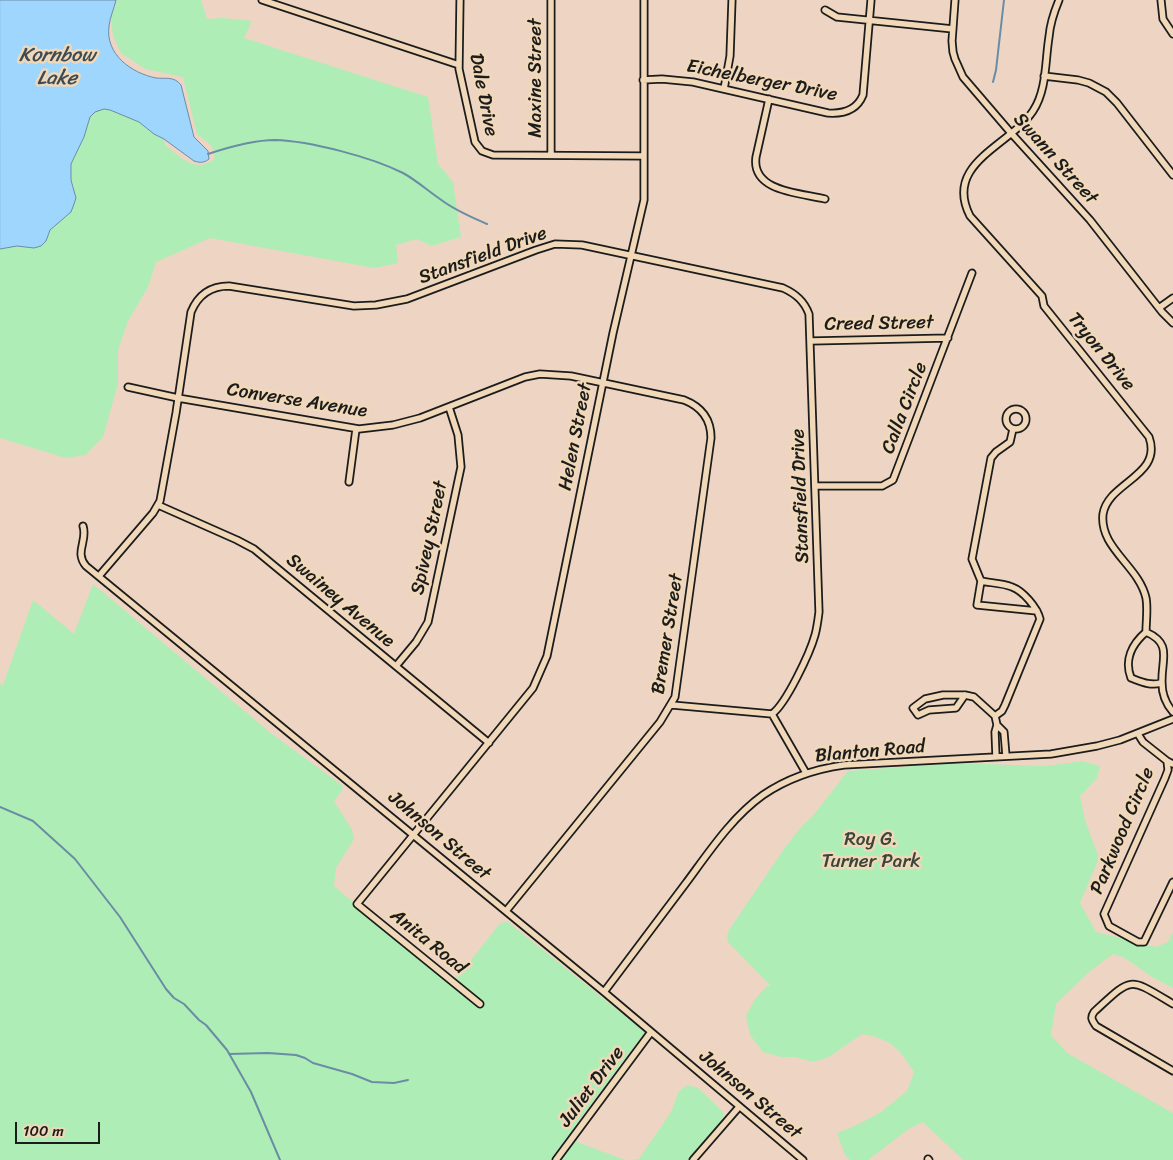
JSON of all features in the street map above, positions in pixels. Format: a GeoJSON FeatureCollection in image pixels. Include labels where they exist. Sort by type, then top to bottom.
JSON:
{"type":"FeatureCollection","features":[{"type":"Feature","properties":{"kind":"street"},"geometry":{"type":"LineString","coordinates":[[262,0],[459,65]]}},
{"type":"Feature","properties":{"kind":"street","name":"Dale Drive"},"geometry":{"type":"LineString","coordinates":[[460,0],[459,65],[475,142],[479,148],[485,153],[493,155],[644,156]]}},
{"type":"Feature","properties":{"kind":"street","name":"Maxine Street"},"geometry":{"type":"LineString","coordinates":[[551,0],[551,155]]}},
{"type":"Feature","properties":{"kind":"street","name":"Helen Street"},"geometry":{"type":"LineString","coordinates":[[357,904],[533,688],[548,656],[602,383],[644,200],[644,0]]}},
{"type":"Feature","properties":{"kind":"street"},"geometry":{"type":"LineString","coordinates":[[724,89],[730,56],[732,0]]}},
{"type":"Feature","properties":{"kind":"street","name":"Eichelberger Drive"},"geometry":{"type":"LineString","coordinates":[[643,80],[678,80],[836,114],[843,113],[854,108],[862,95],[871,0]]}},
{"type":"Feature","properties":{"kind":"street","name":"Swann Street"},"geometry":{"type":"LineString","coordinates":[[955,0],[953,52],[959,70],[1011,133],[1090,220],[1173,323]]}},
{"type":"Feature","properties":{"kind":"street","name":"Tryon Drive"},"geometry":{"type":"LineString","coordinates":[[1059,0],[1049,35],[1040,98],[1033,112],[977,162],[970,172],[965,186],[965,202],[970,216],[1042,296],[1044,306],[1148,437],[1152,450],[1150,462],[1109,501],[1103,514],[1103,525],[1107,540],[1133,572],[1146,598],[1146,632]]}},
{"type":"Feature","properties":{"kind":"street"},"geometry":{"type":"LineString","coordinates":[[1161,0],[1163,19],[1173,34]]}},
{"type":"Feature","properties":{"kind":"street"},"geometry":{"type":"LineString","coordinates":[[825,10],[837,17],[953,29]]}},
{"type":"Feature","properties":{"kind":"street"},"geometry":{"type":"LineString","coordinates":[[1044,76],[1078,80],[1089,83],[1106,92],[1117,103],[1173,175]]}},
{"type":"Feature","properties":{"kind":"street"},"geometry":{"type":"LineString","coordinates":[[769,99],[755,161],[756,169],[765,182],[775,187],[825,199]]}},
{"type":"Feature","properties":{"kind":"street","name":"Stansfield Drive"},"geometry":{"type":"LineString","coordinates":[[99,576],[158,505],[163,493],[191,312],[204,293],[217,286],[229,286],[354,306],[376,306],[407,299],[555,244],[582,245],[632,255],[783,288],[800,298],[807,307],[810,318],[811,341],[819,612],[812,646],[781,705],[772,714]]}},
{"type":"Feature","properties":{"kind":"street","name":"Calla Circle"},"geometry":{"type":"LineString","coordinates":[[816,486],[882,486],[892,480],[972,273]]}},
{"type":"Feature","properties":{"kind":"street"},"geometry":{"type":"LineString","coordinates":[[1159,308],[1173,298]]}},
{"type":"Feature","properties":{"kind":"street","name":"Creed Street"},"geometry":{"type":"LineString","coordinates":[[811,341],[948,338]]}},
{"type":"Feature","properties":{"kind":"street","name":"Converse Avenue"},"geometry":{"type":"LineString","coordinates":[[128,387],[178,398],[356,428],[374,428],[399,424],[449,408],[528,376],[563,374],[602,383]]}},
{"type":"Feature","properties":{"kind":"street","name":"Bremer Street"},"geometry":{"type":"LineString","coordinates":[[506,911],[654,729],[672,705],[678,690],[711,431],[704,413],[692,403],[602,383]]}},
{"type":"Feature","properties":{"kind":"street","name":"Spivey Street"},"geometry":{"type":"LineString","coordinates":[[396,666],[416,642],[428,622],[461,467],[460,446],[449,408]]}},
{"type":"Feature","properties":{"kind":"street"},"geometry":{"type":"LineString","coordinates":[[350,482],[356,428]]}},
{"type":"Feature","properties":{"kind":"street"},"geometry":{"type":"LineString","coordinates":[[1013,429],[1010,442],[991,458],[972,559],[981,581],[977,605],[1037,610]]}},
{"type":"Feature","properties":{"kind":"street","name":"Swainey Avenue"},"geometry":{"type":"LineString","coordinates":[[158,505],[254,549],[489,743]]}},
{"type":"Feature","properties":{"kind":"street","name":"Johnson Street"},"geometry":{"type":"LineString","coordinates":[[83,526],[85,536],[80,558],[86,566],[604,992],[739,1108],[803,1160]]}},
{"type":"Feature","properties":{"kind":"street"},"geometry":{"type":"LineString","coordinates":[[981,581],[1012,587],[1022,594],[1037,610],[1040,622],[1005,705],[1002,711],[995,716]]}},
{"type":"Feature","properties":{"kind":"street"},"geometry":{"type":"LineString","coordinates":[[1162,683],[1153,686],[1140,682],[1132,678],[1128,670],[1130,650],[1146,632],[1160,641],[1164,648],[1163,695],[1173,712]]}},
{"type":"Feature","properties":{"kind":"street"},"geometry":{"type":"LineString","coordinates":[[965,694],[956,708],[929,710],[918,715],[913,708],[925,699],[950,694],[965,694],[974,697],[995,716],[997,725],[995,732],[996,757]]}},
{"type":"Feature","properties":{"kind":"street"},"geometry":{"type":"LineString","coordinates":[[672,705],[772,714],[806,773]]}},
{"type":"Feature","properties":{"kind":"street","name":"Blanton Road"},"geometry":{"type":"LineString","coordinates":[[604,992],[736,820],[762,796],[806,773],[844,765],[1006,756],[1024,757],[1074,751],[1138,734],[1173,719]]}},
{"type":"Feature","properties":{"kind":"street"},"geometry":{"type":"LineString","coordinates":[[997,725],[1004,732],[1006,756]]}},
{"type":"Feature","properties":{"kind":"street","name":"Parkwood Circle"},"geometry":{"type":"LineString","coordinates":[[1138,734],[1143,742],[1173,764]]}},
{"type":"Feature","properties":{"kind":"street","name":"Parkwood Circle"},"geometry":{"type":"LineString","coordinates":[[1167,761],[1168,770],[1165,778],[1104,914],[1109,926],[1138,942],[1144,942],[1173,882]]}},
{"type":"Feature","properties":{"kind":"street","name":"Anita Road"},"geometry":{"type":"LineString","coordinates":[[357,904],[480,1004]]}},
{"type":"Feature","properties":{"kind":"street"},"geometry":{"type":"LineString","coordinates":[[1173,1004],[1142,986],[1132,983],[1118,990],[1091,1016],[1096,1026],[1173,1070]]}},
{"type":"Feature","properties":{"kind":"street","name":"Juliet Drive"},"geometry":{"type":"LineString","coordinates":[[556,1160],[651,1032]]}},
{"type":"Feature","properties":{"kind":"street"},"geometry":{"type":"LineString","coordinates":[[693,1160],[739,1108]]}},
{"type":"Feature","properties":{"kind":"green space"},"geometry":{"type":"Polygon","coordinates":[[[117,0],[201,0],[207,19],[223,18],[252,21],[244,38],[428,97],[438,164],[453,182],[461,237],[431,246],[417,239],[396,245],[398,263],[374,268],[210,238],[156,262],[148,287],[128,321],[118,350],[118,384],[103,437],[85,455],[66,458],[0,438],[0,249],[17,246],[34,248],[46,241],[50,230],[55,224],[66,217],[74,186],[71,180],[71,164],[84,137],[90,117],[95,111],[104,109],[117,111],[139,122],[164,139],[165,145],[183,159],[195,165],[208,163],[215,158],[212,146],[197,134],[183,77],[145,69],[121,53],[113,36],[111,17],[117,0]]]}},
{"type":"Feature","properties":{"kind":"green space"},"geometry":{"type":"Polygon","coordinates":[[[93,584],[272,734],[343,786],[334,801],[352,830],[354,839],[336,868],[334,886],[446,982],[458,977],[500,923],[508,922],[645,1032],[575,1126],[577,1142],[625,1160],[0,1160],[0,684],[3,685],[33,600],[74,634],[93,584]]]}},
{"type":"Feature","properties":{"kind":"green space","name":"Roy G. Turner Park"},"geometry":{"type":"Polygon","coordinates":[[[1083,761],[1100,766],[1097,778],[1080,796],[1085,820],[1099,858],[1080,903],[1096,932],[1156,947],[1168,942],[1173,932],[1173,988],[1152,977],[1125,958],[1113,954],[1090,971],[1056,1004],[1051,1035],[1067,1053],[1173,1113],[1173,1160],[963,1160],[923,1122],[910,1128],[868,1160],[850,1160],[845,1155],[837,1133],[881,1112],[907,1091],[914,1072],[904,1057],[893,1046],[880,1039],[862,1034],[829,1057],[813,1062],[763,1052],[750,1035],[746,1016],[755,999],[767,986],[771,986],[728,942],[729,930],[786,846],[812,817],[848,771],[954,763],[1045,766],[1083,761]]]}},
{"type":"Feature","properties":{"kind":"green space"},"geometry":{"type":"Polygon","coordinates":[[[688,1085],[698,1088],[723,1112],[723,1118],[690,1160],[631,1160],[639,1159],[671,1112],[679,1091],[688,1085]]]}},
{"type":"Feature","properties":{"kind":"water","name":"Kornbow Lake"},"geometry":{"type":"Polygon","coordinates":[[[0,0],[116,0],[110,23],[109,36],[111,45],[122,61],[129,67],[156,78],[173,79],[181,85],[194,137],[208,151],[209,159],[202,162],[194,161],[139,122],[110,110],[104,109],[95,112],[90,117],[84,137],[71,164],[71,180],[76,198],[71,212],[50,230],[46,241],[41,246],[34,248],[17,246],[0,249],[0,0]]]}},
{"type":"Feature","properties":{"kind":"waterway"},"geometry":{"type":"LineString","coordinates":[[993,82],[1004,0]]}},
{"type":"Feature","properties":{"kind":"waterway"},"geometry":{"type":"LineString","coordinates":[[208,154],[233,146],[267,140],[305,143],[340,151],[374,161],[403,173],[451,207],[487,224]]}},
{"type":"Feature","properties":{"kind":"waterway"},"geometry":{"type":"LineString","coordinates":[[0,807],[33,821],[75,859],[120,917],[166,989],[206,1025],[227,1050],[251,1092],[280,1160]]}},
{"type":"Feature","properties":{"kind":"waterway"},"geometry":{"type":"LineString","coordinates":[[229,1054],[268,1053],[296,1055],[313,1063],[372,1082],[394,1083],[408,1080]]}}]}
